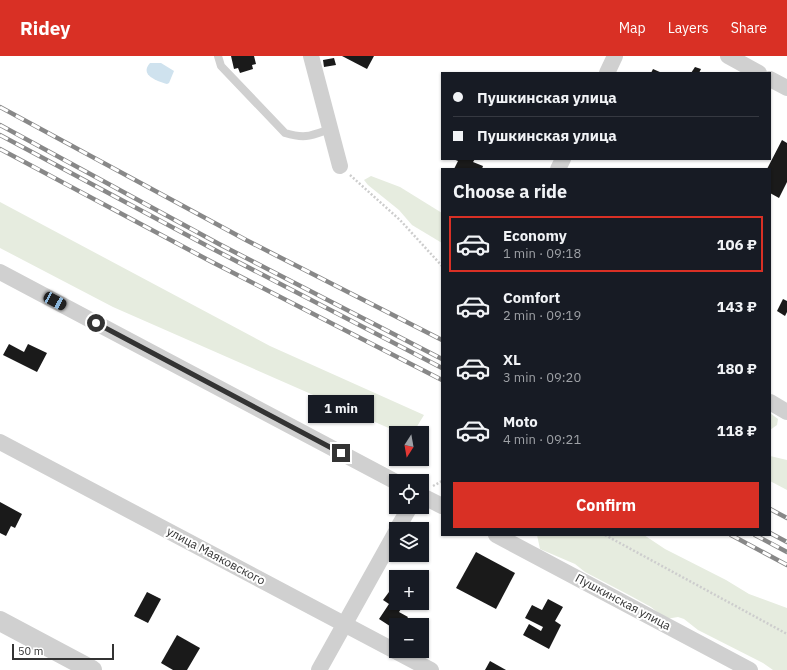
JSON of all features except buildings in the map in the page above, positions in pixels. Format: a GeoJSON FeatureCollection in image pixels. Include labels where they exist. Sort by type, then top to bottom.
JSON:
{"type":"FeatureCollection","features":[{"type":"Feature","properties":{"kind":"street"},"geometry":{"type":"LineString","coordinates":[[311,56],[340,166]]}},
{"type":"Feature","properties":{"kind":"street"},"geometry":{"type":"LineString","coordinates":[[607,72],[615,56]]}},
{"type":"Feature","properties":{"kind":"street"},"geometry":{"type":"LineString","coordinates":[[728,56],[758,72]]}},
{"type":"Feature","properties":{"kind":"street"},"geometry":{"type":"LineString","coordinates":[[771,80],[787,88]]}},
{"type":"Feature","properties":{"kind":"street"},"geometry":{"type":"LineString","coordinates":[[0,272],[389,478]]}},
{"type":"Feature","properties":{"kind":"street"},"geometry":{"type":"LineString","coordinates":[[771,403],[787,412]]}},
{"type":"Feature","properties":{"kind":"street","name":"улица Маяковского"},"geometry":{"type":"LineString","coordinates":[[0,442],[432,670]]}},
{"type":"Feature","properties":{"kind":"street"},"geometry":{"type":"LineString","coordinates":[[429,500],[441,506]]}},
{"type":"Feature","properties":{"kind":"street","name":"Пушкинская улица"},"geometry":{"type":"LineString","coordinates":[[498,536],[750,670]]}},
{"type":"Feature","properties":{"kind":"street"},"geometry":{"type":"LineString","coordinates":[[320,670],[389,545]]}},
{"type":"Feature","properties":{"kind":"street"},"geometry":{"type":"LineString","coordinates":[[0,621],[92,670]]}},
{"type":"Feature","properties":{"kind":"lane"},"geometry":{"type":"LineString","coordinates":[[218,56],[221,66],[285,133],[299,137],[311,136],[330,129]]}},
{"type":"Feature","properties":{"kind":"path"},"geometry":{"type":"LineString","coordinates":[[340,166],[400,220],[441,265]]}},
{"type":"Feature","properties":{"kind":"path"},"geometry":{"type":"LineString","coordinates":[[607,536],[787,634]]}},
{"type":"Feature","properties":{"kind":"shaded area"},"geometry":{"type":"Polygon","coordinates":[[[371,176],[400,187],[441,212],[441,242],[412,225],[399,210],[364,180],[371,176]]]}},
{"type":"Feature","properties":{"kind":"shaded area"},"geometry":{"type":"Polygon","coordinates":[[[0,202],[270,346],[424,415],[417,426],[389,426],[389,428],[113,307],[0,248],[0,202]]]}},
{"type":"Feature","properties":{"kind":"shaded area"},"geometry":{"type":"Polygon","coordinates":[[[771,414],[778,419],[777,425],[771,429],[771,414]]]}},
{"type":"Feature","properties":{"kind":"shaded area"},"geometry":{"type":"Polygon","coordinates":[[[771,456],[787,460],[787,490],[771,482],[771,456]]]}},
{"type":"Feature","properties":{"kind":"shaded area"},"geometry":{"type":"Polygon","coordinates":[[[537,536],[646,536],[665,549],[726,580],[749,594],[787,608],[787,670],[773,670],[763,663],[698,630],[684,619],[678,617],[666,619],[651,607],[585,572],[575,564],[540,549],[537,536]]]}},
{"type":"Feature","properties":{"kind":"water"},"geometry":{"type":"Polygon","coordinates":[[[150,63],[161,63],[174,71],[169,83],[167,84],[154,79],[148,74],[147,67],[150,63]]]}},
{"type":"Feature","properties":{"kind":"railway"},"geometry":{"type":"LineString","coordinates":[[0,107],[246,240],[441,339]]}},
{"type":"Feature","properties":{"kind":"railway"},"geometry":{"type":"LineString","coordinates":[[0,125],[219,244],[441,358]]}},
{"type":"Feature","properties":{"kind":"railway"},"geometry":{"type":"LineString","coordinates":[[0,135],[213,249],[441,367]]}},
{"type":"Feature","properties":{"kind":"railway"},"geometry":{"type":"LineString","coordinates":[[0,149],[210,261],[441,379]]}},
{"type":"Feature","properties":{"kind":"railway"},"geometry":{"type":"LineString","coordinates":[[771,510],[787,518]]}},
{"type":"Feature","properties":{"kind":"railway"},"geometry":{"type":"LineString","coordinates":[[771,534],[787,542]]}},
{"type":"Feature","properties":{"kind":"railway"},"geometry":{"type":"LineString","coordinates":[[733,536],[787,565]]}},
{"type":"Feature","properties":{"kind":"railway"},"geometry":{"type":"LineString","coordinates":[[757,536],[787,552]]}},
{"type":"Feature","properties":{"kind":"route"},"geometry":{"type":"LineString","coordinates":[[96,323],[341,453]]}}]}
